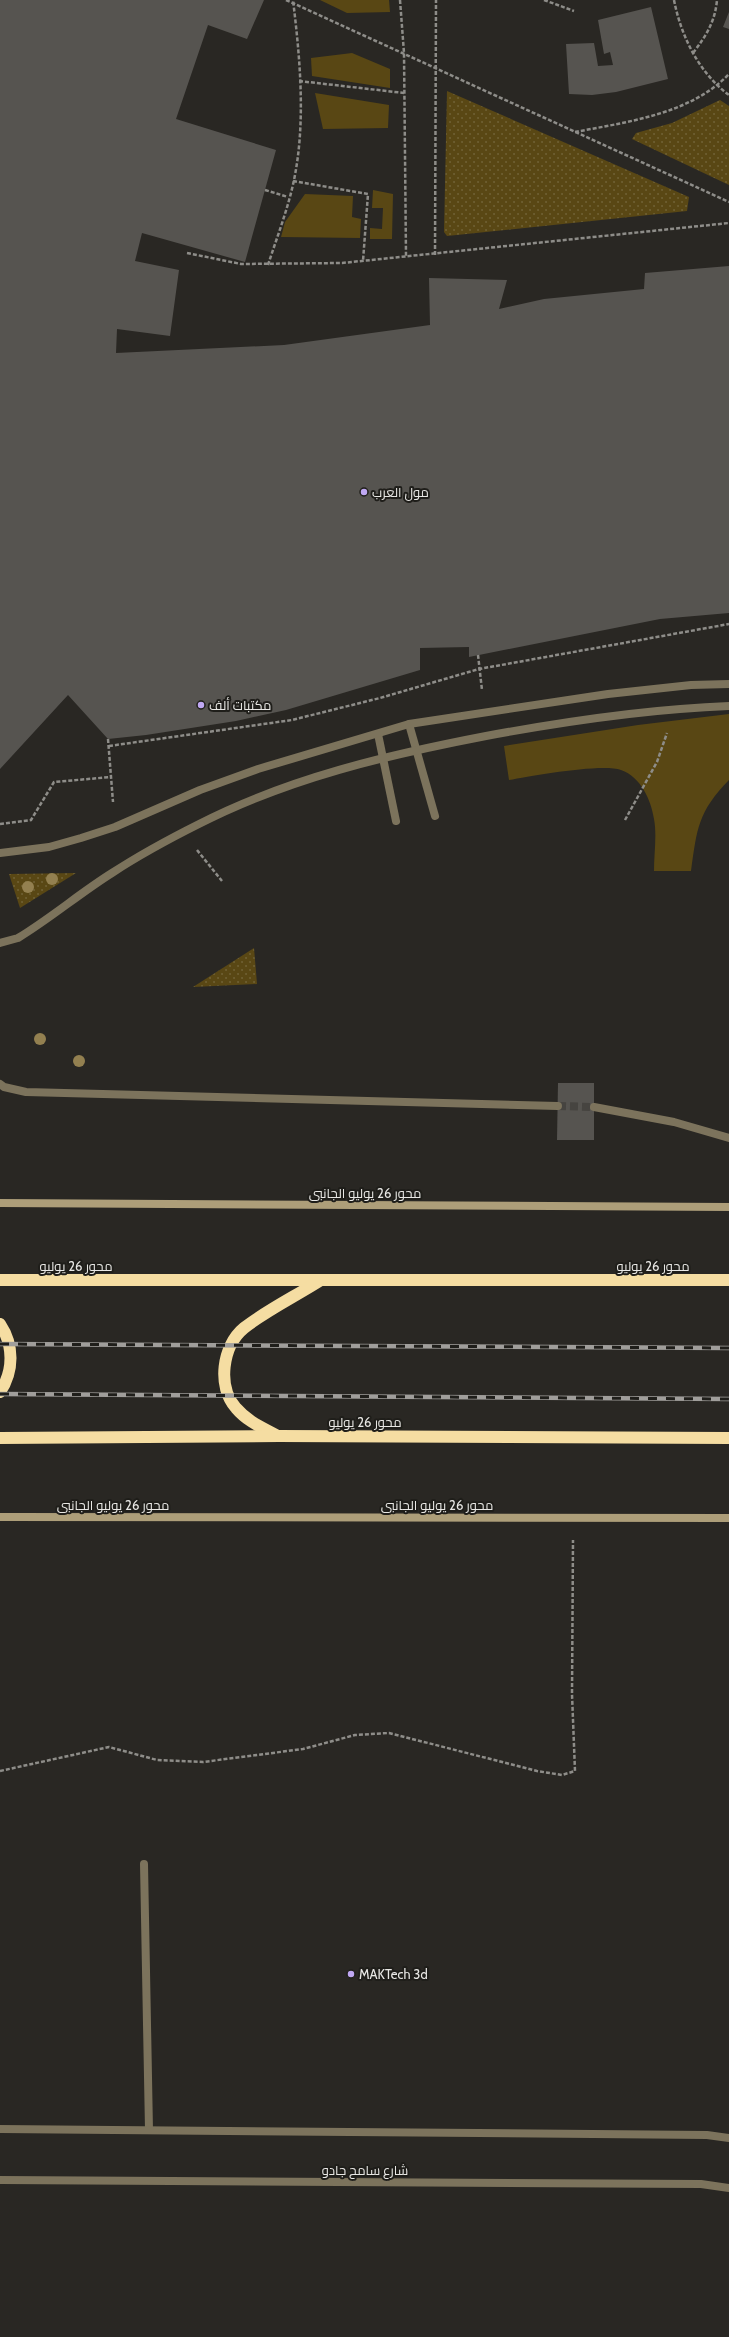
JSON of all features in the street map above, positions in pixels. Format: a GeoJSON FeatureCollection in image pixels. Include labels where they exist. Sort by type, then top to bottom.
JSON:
{"type":"FeatureCollection","features":[{"type":"Feature","properties":{"kind":"highway","name":"محور 26 يوليو"},"geometry":{"type":"LineString","coordinates":[[0,1280],[729,1280]]}},
{"type":"Feature","properties":{"kind":"highway"},"geometry":{"type":"LineString","coordinates":[[279,1436],[251,1422],[235,1407],[225,1388],[224,1366],[230,1346],[243,1329],[321,1280]]}},
{"type":"Feature","properties":{"kind":"highway"},"geometry":{"type":"LineString","coordinates":[[0,1324],[8,1337],[11,1370],[0,1392]]}},
{"type":"Feature","properties":{"kind":"highway","name":"محور 26 يوليو"},"geometry":{"type":"LineString","coordinates":[[0,1438],[279,1436],[729,1438]]}},
{"type":"Feature","properties":{"kind":"main road","name":"محور 26 يوليو الجانبى"},"geometry":{"type":"LineString","coordinates":[[0,1203],[729,1207]]}},
{"type":"Feature","properties":{"kind":"main road","name":"محور 26 يوليو الجانبى"},"geometry":{"type":"LineString","coordinates":[[0,1517],[729,1518]]}},
{"type":"Feature","properties":{"kind":"street"},"geometry":{"type":"LineString","coordinates":[[0,853],[49,847],[115,827],[200,790],[258,769],[409,724],[608,694],[691,685],[729,684]]}},
{"type":"Feature","properties":{"kind":"street"},"geometry":{"type":"LineString","coordinates":[[0,943],[18,938],[114,871],[198,825],[269,794],[319,775],[416,749],[541,726],[673,710],[729,706]]}},
{"type":"Feature","properties":{"kind":"street"},"geometry":{"type":"LineString","coordinates":[[409,724],[435,816]]}},
{"type":"Feature","properties":{"kind":"street"},"geometry":{"type":"LineString","coordinates":[[378,734],[396,821]]}},
{"type":"Feature","properties":{"kind":"street"},"geometry":{"type":"LineString","coordinates":[[0,1084],[4,1087],[34,1092],[558,1106]]}},
{"type":"Feature","properties":{"kind":"street"},"geometry":{"type":"LineString","coordinates":[[594,1107],[674,1122],[729,1138]]}},
{"type":"Feature","properties":{"kind":"street"},"geometry":{"type":"LineString","coordinates":[[144,1864],[150,2130]]}},
{"type":"Feature","properties":{"kind":"street"},"geometry":{"type":"LineString","coordinates":[[0,2129],[699,2135],[729,2138]]}},
{"type":"Feature","properties":{"kind":"street","name":"شارع سامح جادو"},"geometry":{"type":"LineString","coordinates":[[0,2180],[693,2184],[729,2188]]}},
{"type":"Feature","properties":{"kind":"path"},"geometry":{"type":"LineString","coordinates":[[286,0],[293,1],[729,202]]}},
{"type":"Feature","properties":{"kind":"path"},"geometry":{"type":"LineString","coordinates":[[400,0],[404,53],[406,256]]}},
{"type":"Feature","properties":{"kind":"path"},"geometry":{"type":"LineString","coordinates":[[435,255],[436,0]]}},
{"type":"Feature","properties":{"kind":"path"},"geometry":{"type":"LineString","coordinates":[[544,0],[574,11]]}},
{"type":"Feature","properties":{"kind":"path"},"geometry":{"type":"LineString","coordinates":[[674,0],[678,21],[693,53],[718,86],[729,96]]}},
{"type":"Feature","properties":{"kind":"path"},"geometry":{"type":"LineString","coordinates":[[693,53],[707,35],[713,22],[717,0]]}},
{"type":"Feature","properties":{"kind":"path"},"geometry":{"type":"LineString","coordinates":[[268,265],[293,182],[300,132],[299,81],[293,1]]}},
{"type":"Feature","properties":{"kind":"path"},"geometry":{"type":"LineString","coordinates":[[575,132],[659,113],[690,101],[718,86],[729,74]]}},
{"type":"Feature","properties":{"kind":"path"},"geometry":{"type":"LineString","coordinates":[[299,81],[404,93]]}},
{"type":"Feature","properties":{"kind":"path"},"geometry":{"type":"LineString","coordinates":[[293,182],[368,194],[363,261]]}},
{"type":"Feature","properties":{"kind":"path"},"geometry":{"type":"LineString","coordinates":[[265,190],[288,197]]}},
{"type":"Feature","properties":{"kind":"path"},"geometry":{"type":"LineString","coordinates":[[187,253],[236,263],[268,265],[363,261],[406,256],[435,255],[729,223]]}},
{"type":"Feature","properties":{"kind":"path"},"geometry":{"type":"LineString","coordinates":[[109,746],[292,720],[380,698],[479,669],[729,624]]}},
{"type":"Feature","properties":{"kind":"path"},"geometry":{"type":"LineString","coordinates":[[478,655],[484,712]]}},
{"type":"Feature","properties":{"kind":"path"},"geometry":{"type":"LineString","coordinates":[[625,820],[658,762],[673,710]]}},
{"type":"Feature","properties":{"kind":"path"},"geometry":{"type":"LineString","coordinates":[[108,739],[115,827]]}},
{"type":"Feature","properties":{"kind":"path"},"geometry":{"type":"LineString","coordinates":[[0,824],[31,820],[54,782],[111,776]]}},
{"type":"Feature","properties":{"kind":"path"},"geometry":{"type":"LineString","coordinates":[[184,834],[222,881]]}},
{"type":"Feature","properties":{"kind":"path"},"geometry":{"type":"LineString","coordinates":[[0,1771],[109,1747],[157,1760],[203,1762],[303,1749],[355,1735],[389,1733],[537,1771],[562,1775],[575,1771],[572,1694],[573,1518]]}},
{"type":"Feature","properties":{"kind":"shaded area"},"geometry":{"type":"Polygon","coordinates":[[[320,0],[389,0],[390,12],[347,13],[320,0]]]}},
{"type":"Feature","properties":{"kind":"shaded area"},"geometry":{"type":"Polygon","coordinates":[[[352,53],[390,69],[390,88],[312,76],[311,58],[352,53]]]}},
{"type":"Feature","properties":{"kind":"shaded area"},"geometry":{"type":"Polygon","coordinates":[[[447,91],[689,197],[687,211],[447,236],[444,232],[447,91]]]}},
{"type":"Feature","properties":{"kind":"shaded area"},"geometry":{"type":"Polygon","coordinates":[[[315,93],[389,105],[388,128],[323,129],[315,93]]]}},
{"type":"Feature","properties":{"kind":"shaded area"},"geometry":{"type":"Polygon","coordinates":[[[720,100],[729,106],[729,185],[632,139],[636,133],[672,123],[720,100]]]}},
{"type":"Feature","properties":{"kind":"shaded area"},"geometry":{"type":"Polygon","coordinates":[[[373,190],[393,194],[392,239],[370,239],[370,228],[382,229],[383,208],[372,208],[373,190]]]}},
{"type":"Feature","properties":{"kind":"shaded area"},"geometry":{"type":"Polygon","coordinates":[[[305,194],[353,196],[352,217],[361,219],[360,238],[281,237],[285,222],[305,194]]]}},
{"type":"Feature","properties":{"kind":"shaded area"},"geometry":{"type":"Polygon","coordinates":[[[729,714],[729,780],[711,802],[701,821],[697,832],[691,871],[654,871],[655,825],[653,812],[644,790],[628,773],[612,768],[599,768],[566,771],[509,780],[504,746],[638,725],[729,714]]]}},
{"type":"Feature","properties":{"kind":"shaded area"},"geometry":{"type":"Polygon","coordinates":[[[76,873],[20,908],[9,874],[76,873]]]}},
{"type":"Feature","properties":{"kind":"shaded area"},"geometry":{"type":"Polygon","coordinates":[[[254,948],[257,984],[193,987],[254,948]]]}},
{"type":"Feature","properties":{"kind":"building","name":"مول العرب"},"geometry":{"type":"Polygon","coordinates":[[[0,0],[264,0],[247,39],[208,25],[176,119],[276,150],[245,262],[142,233],[135,261],[179,270],[170,336],[117,329],[116,353],[284,345],[430,325],[429,278],[507,280],[499,309],[544,299],[644,289],[645,273],[729,266],[729,613],[660,619],[469,657],[469,647],[420,648],[420,670],[286,710],[236,721],[146,735],[108,739],[68,695],[0,769],[0,0]]]}},
{"type":"Feature","properties":{"kind":"building"},"geometry":{"type":"Polygon","coordinates":[[[651,7],[668,79],[616,92],[592,95],[569,94],[566,44],[594,43],[598,66],[613,65],[610,52],[604,54],[598,20],[651,7]]]}},
{"type":"Feature","properties":{"kind":"building"},"geometry":{"type":"Polygon","coordinates":[[[729,12],[729,29],[723,27],[729,12]]]}},
{"type":"Feature","properties":{"kind":"building"},"geometry":{"type":"Polygon","coordinates":[[[558,1083],[594,1083],[594,1140],[557,1140],[558,1083]]]}},
{"type":"Feature","properties":{"kind":"tunnel"},"geometry":{"type":"LineString","coordinates":[[558,1106],[594,1107]]}},
{"type":"Feature","properties":{"kind":"railway"},"geometry":{"type":"LineString","coordinates":[[0,1344],[729,1348]]}},
{"type":"Feature","properties":{"kind":"railway"},"geometry":{"type":"LineString","coordinates":[[0,1394],[729,1399]]}},
{"type":"Feature","properties":{"kind":"place","name":"مول العرب"},"geometry":{"type":"Point","coordinates":[364,492]}},
{"type":"Feature","properties":{"kind":"place","name":"مكتبات ألف"},"geometry":{"type":"Point","coordinates":[201,705]}},
{"type":"Feature","properties":{"kind":"place","name":"MAKTech 3d"},"geometry":{"type":"Point","coordinates":[351,1974]}}]}
